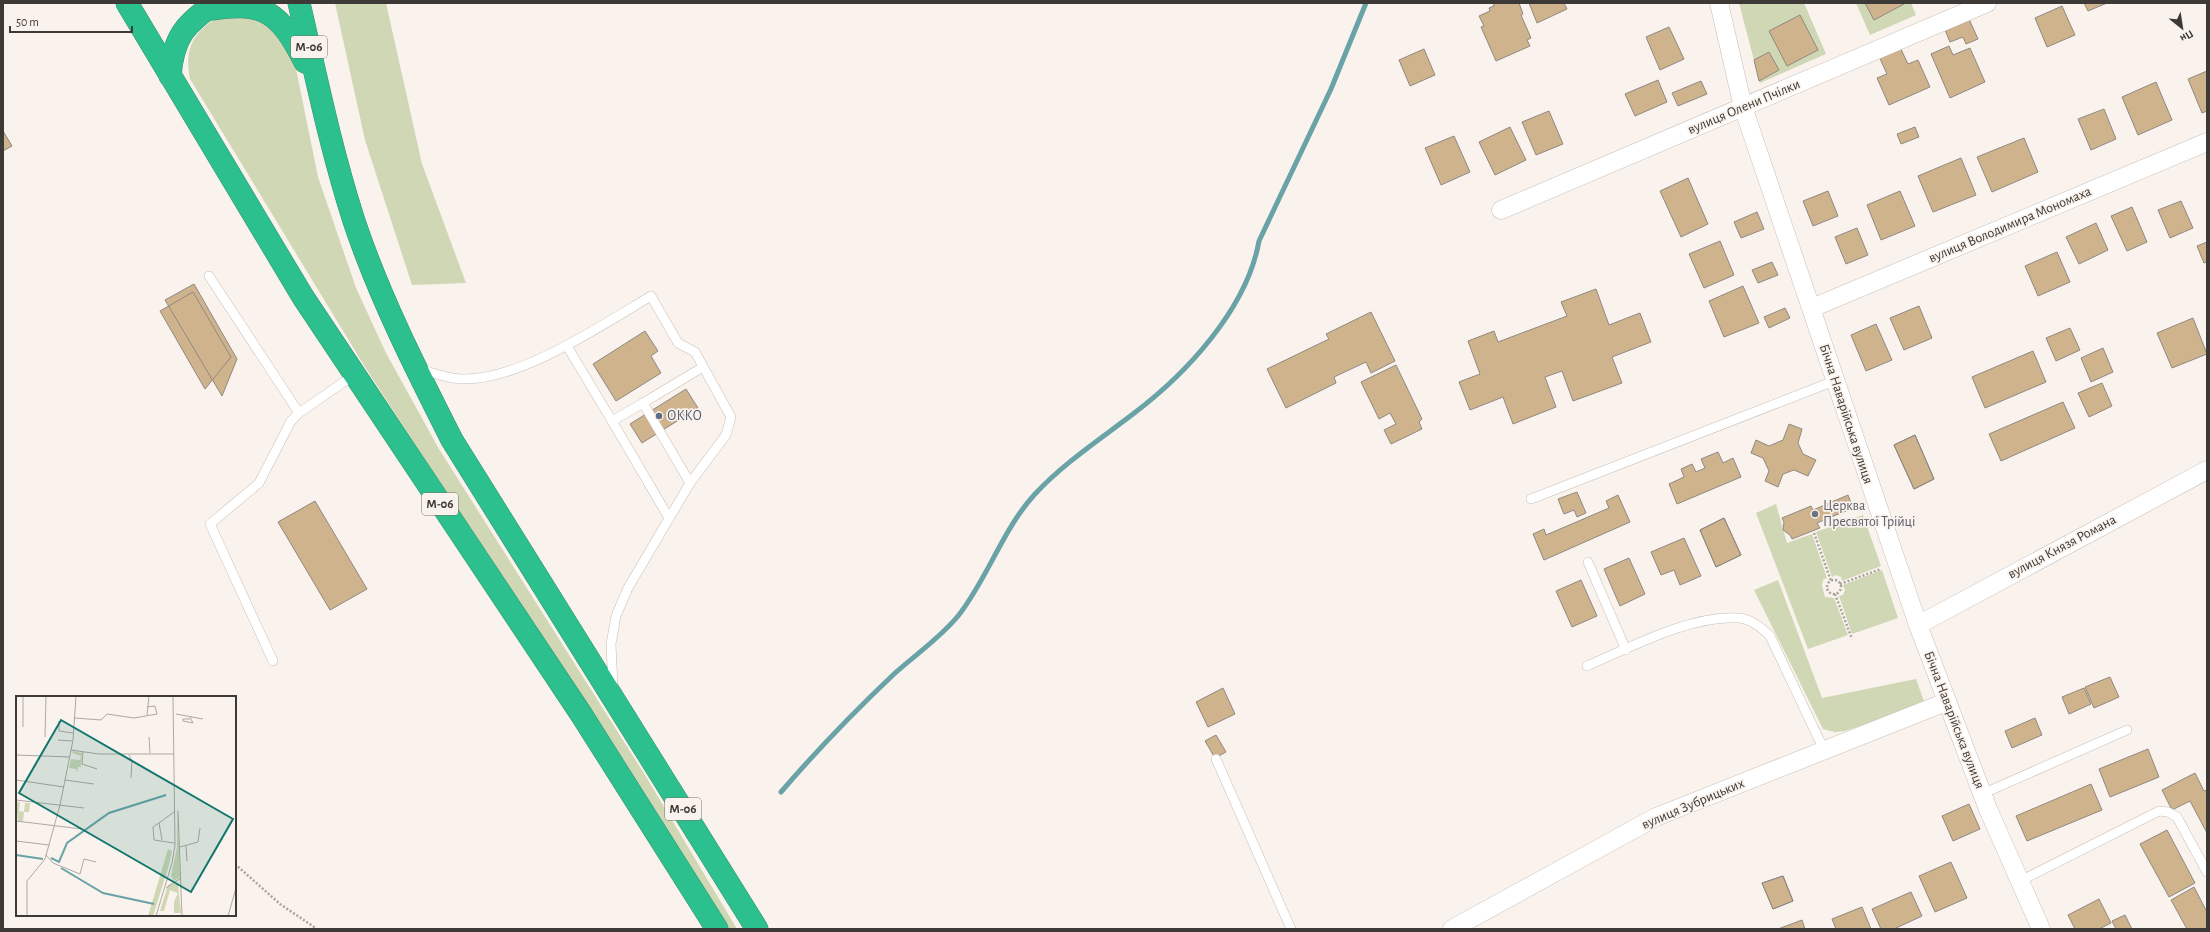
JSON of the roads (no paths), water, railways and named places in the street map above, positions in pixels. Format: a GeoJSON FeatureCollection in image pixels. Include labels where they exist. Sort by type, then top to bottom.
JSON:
{"type":"FeatureCollection","features":[{"type":"Feature","properties":{"kind":"highway","name":"М-06"},"geometry":{"type":"LineString","coordinates":[[127,3],[304,297],[354,375],[581,714],[717,929]]}},
{"type":"Feature","properties":{"kind":"highway","name":"М-06"},"geometry":{"type":"LineString","coordinates":[[299,3],[319,92],[354,222],[415,368],[452,440],[757,929]]}},
{"type":"Feature","properties":{"kind":"highway"},"geometry":{"type":"LineString","coordinates":[[170,76],[173,54],[181,33],[195,18],[211,6],[246,4],[261,8],[278,20],[293,38],[319,92]]}},
{"type":"Feature","properties":{"kind":"street","name":"Бічна Наварійська вулиця"},"geometry":{"type":"LineString","coordinates":[[1718,3],[1743,107],[1812,308],[1834,381],[1918,625],[1982,794],[2041,929]]}},
{"type":"Feature","properties":{"kind":"street","name":"вулиця Олени Пчілки"},"geometry":{"type":"LineString","coordinates":[[1501,210],[1987,3]]}},
{"type":"Feature","properties":{"kind":"street","name":"вулиця Володимира Мономаха"},"geometry":{"type":"LineString","coordinates":[[1812,308],[2207,142]]}},
{"type":"Feature","properties":{"kind":"street","name":"вулиця Князя Романа"},"geometry":{"type":"LineString","coordinates":[[1918,625],[2207,470]]}},
{"type":"Feature","properties":{"kind":"street","name":"вулиця Зубрицьких"},"geometry":{"type":"LineString","coordinates":[[1452,929],[1656,817],[1946,702]]}},
{"type":"Feature","properties":{"kind":"lane"},"geometry":{"type":"LineString","coordinates":[[209,276],[299,413]]}},
{"type":"Feature","properties":{"kind":"lane"},"geometry":{"type":"LineString","coordinates":[[415,368],[459,379],[489,376],[519,367],[567,346],[651,296],[678,343],[695,352],[731,417],[726,435],[690,483],[628,588],[616,616],[611,644],[613,697]]}},
{"type":"Feature","properties":{"kind":"lane"},"geometry":{"type":"LineString","coordinates":[[567,346],[669,518]]}},
{"type":"Feature","properties":{"kind":"lane"},"geometry":{"type":"LineString","coordinates":[[612,421],[703,367]]}},
{"type":"Feature","properties":{"kind":"lane"},"geometry":{"type":"LineString","coordinates":[[273,661],[210,524],[260,483],[292,421],[299,413],[354,375]]}},
{"type":"Feature","properties":{"kind":"lane"},"geometry":{"type":"LineString","coordinates":[[1531,499],[1834,381]]}},
{"type":"Feature","properties":{"kind":"lane"},"geometry":{"type":"LineString","coordinates":[[643,403],[690,483]]}},
{"type":"Feature","properties":{"kind":"lane"},"geometry":{"type":"LineString","coordinates":[[1588,562],[1626,650]]}},
{"type":"Feature","properties":{"kind":"lane"},"geometry":{"type":"LineString","coordinates":[[1587,666],[1681,626],[1739,618],[1759,625],[1770,636],[1824,750]]}},
{"type":"Feature","properties":{"kind":"lane"},"geometry":{"type":"LineString","coordinates":[[1982,794],[2127,730]]}},
{"type":"Feature","properties":{"kind":"lane"},"geometry":{"type":"LineString","coordinates":[[1216,759],[1291,929]]}},
{"type":"Feature","properties":{"kind":"lane"},"geometry":{"type":"LineString","coordinates":[[2020,881],[2159,812],[2168,812],[2177,817],[2207,872]]}},
{"type":"Feature","properties":{"kind":"waterway"},"geometry":{"type":"LineString","coordinates":[[781,792],[822,746],[865,702],[894,674],[943,632],[958,616],[978,586],[1013,523],[1035,494],[1070,462],[1153,398],[1193,360],[1211,338],[1228,315],[1242,291],[1252,266],[1259,241],[1331,89],[1366,3]]}},
{"type":"Feature","properties":{"kind":"place","name":"ОККО"},"geometry":{"type":"Point","coordinates":[659,416]}},
{"type":"Feature","properties":{"kind":"place","name":"Церква Пресвятої Трійці"},"geometry":{"type":"Point","coordinates":[1815,514]}}]}
